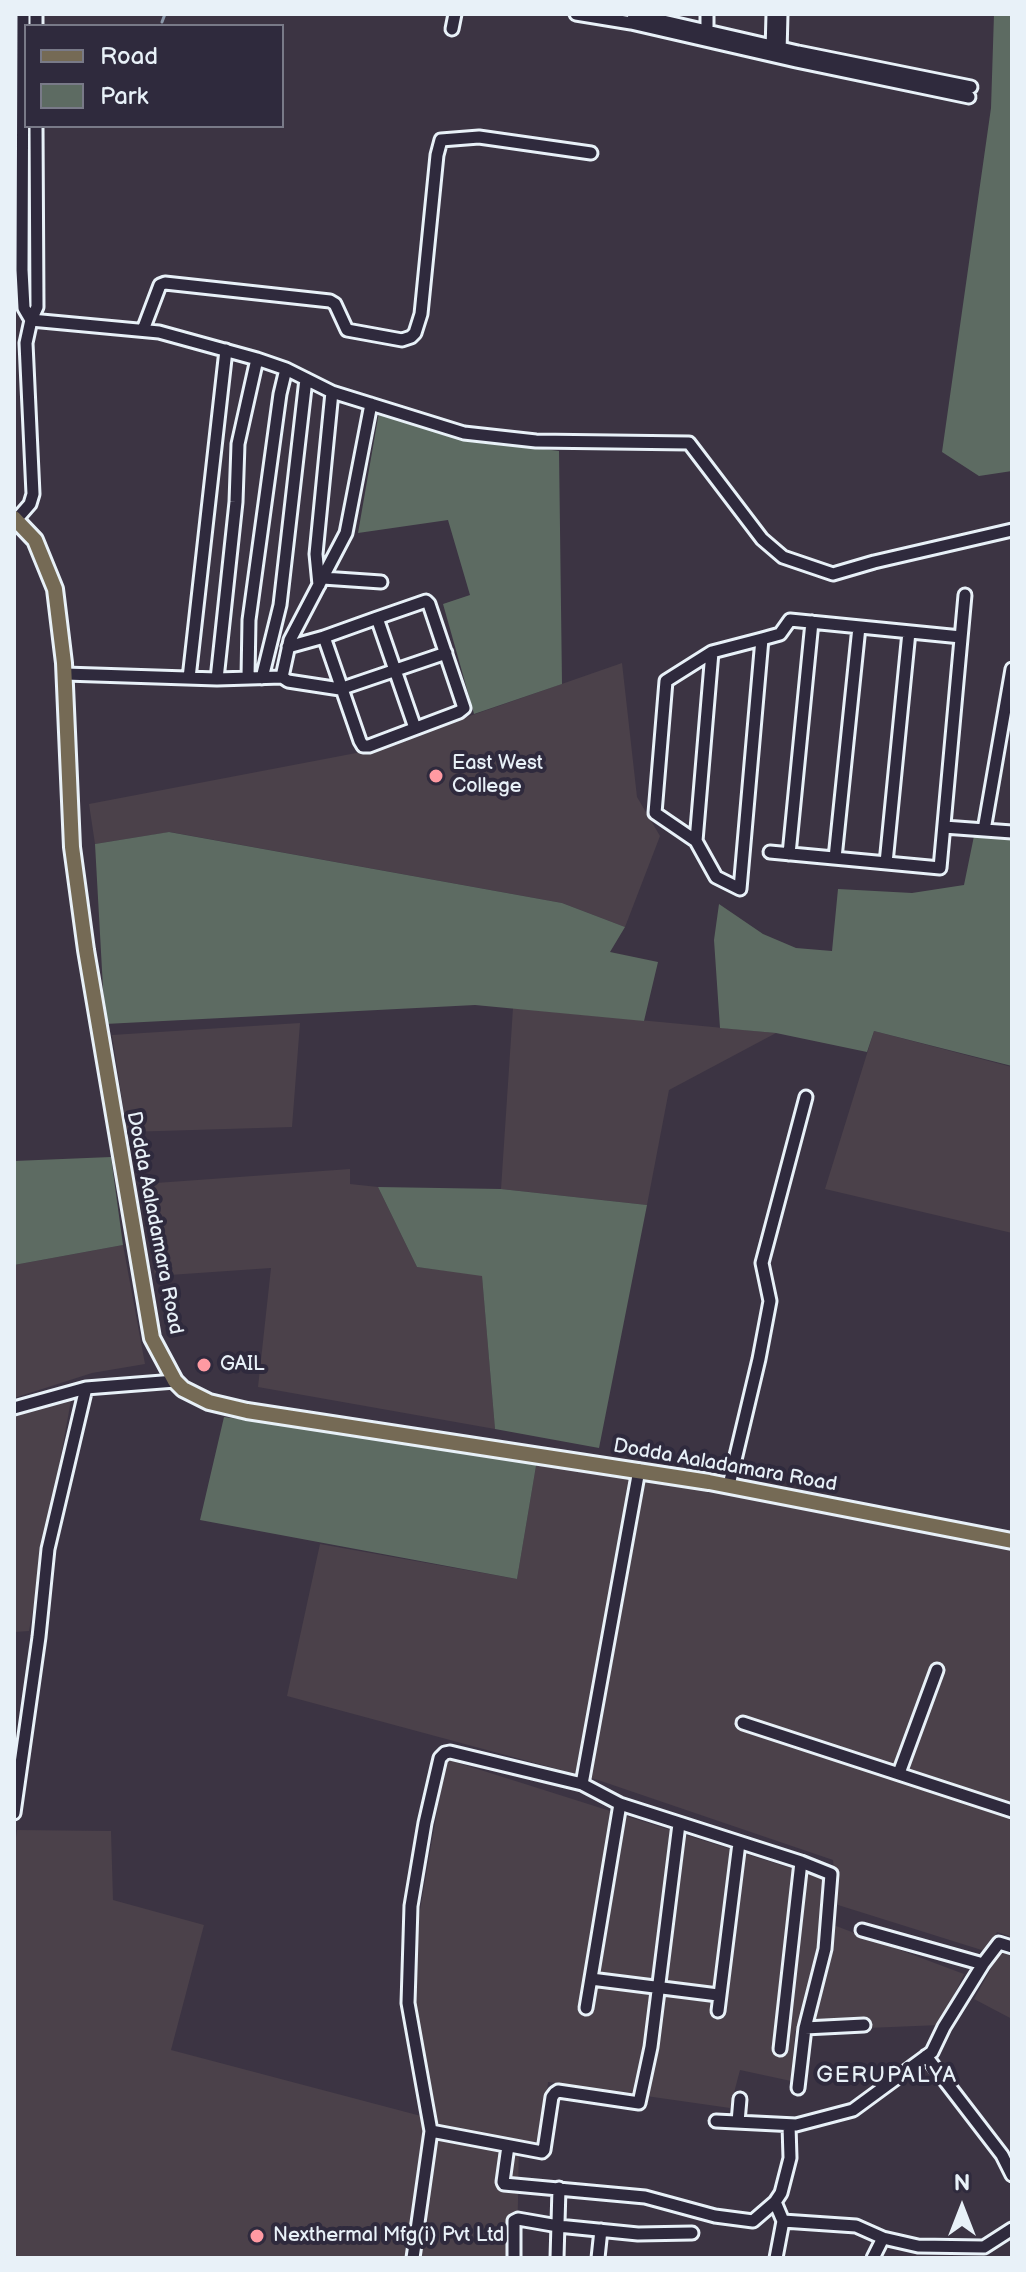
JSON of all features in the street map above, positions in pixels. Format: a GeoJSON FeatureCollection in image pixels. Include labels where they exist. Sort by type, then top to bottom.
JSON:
{"type":"FeatureCollection","features":[{"type":"Feature","properties":{"kind":"main road","name":"Dodda Aaladamara Road"},"geometry":{"type":"LineString","coordinates":[[15,519],[35,540],[55,589],[65,674],[72,847],[86,950],[152,1338],[175,1381],[183,1389],[209,1402],[247,1411],[729,1485],[1012,1541]]}},
{"type":"Feature","properties":{"kind":"street"},"geometry":{"type":"LineString","coordinates":[[23,14],[22,270],[24,308],[31,320]]}},
{"type":"Feature","properties":{"kind":"street"},"geometry":{"type":"LineString","coordinates":[[452,29],[455,14]]}},
{"type":"Feature","properties":{"kind":"street"},"geometry":{"type":"LineString","coordinates":[[576,14],[970,92]]}},
{"type":"Feature","properties":{"kind":"street"},"geometry":{"type":"LineString","coordinates":[[633,14],[707,31],[776,52]]}},
{"type":"Feature","properties":{"kind":"street"},"geometry":{"type":"LineString","coordinates":[[707,14],[707,31]]}},
{"type":"Feature","properties":{"kind":"street"},"geometry":{"type":"LineString","coordinates":[[773,14],[776,52]]}},
{"type":"Feature","properties":{"kind":"street"},"geometry":{"type":"LineString","coordinates":[[776,52],[781,14]]}},
{"type":"Feature","properties":{"kind":"street"},"geometry":{"type":"LineString","coordinates":[[15,519],[30,504],[33,494],[26,343],[37,307],[36,128]]}},
{"type":"Feature","properties":{"kind":"street"},"geometry":{"type":"LineString","coordinates":[[143,330],[160,285],[165,283],[330,301],[335,304],[347,330],[402,340],[411,337],[421,314],[441,140],[479,137],[591,153]]}},
{"type":"Feature","properties":{"kind":"street"},"geometry":{"type":"LineString","coordinates":[[31,320],[143,330],[226,350],[286,369],[332,392],[464,433],[536,441],[689,443],[762,539],[783,557],[833,574],[1012,530]]}},
{"type":"Feature","properties":{"kind":"street"},"geometry":{"type":"LineString","coordinates":[[189,678],[226,350]]}},
{"type":"Feature","properties":{"kind":"street"},"geometry":{"type":"LineString","coordinates":[[217,679],[236,502],[238,444],[257,359]]}},
{"type":"Feature","properties":{"kind":"street"},"geometry":{"type":"LineString","coordinates":[[248,677],[249,620],[286,369]]}},
{"type":"Feature","properties":{"kind":"street"},"geometry":{"type":"LineString","coordinates":[[262,678],[280,605],[306,379]]}},
{"type":"Feature","properties":{"kind":"street"},"geometry":{"type":"LineString","coordinates":[[321,582],[316,554],[332,392]]}},
{"type":"Feature","properties":{"kind":"street"},"geometry":{"type":"LineString","coordinates":[[282,677],[290,640],[346,533],[371,404]]}},
{"type":"Feature","properties":{"kind":"street"},"geometry":{"type":"LineString","coordinates":[[321,582],[381,582]]}},
{"type":"Feature","properties":{"kind":"street"},"geometry":{"type":"LineString","coordinates":[[770,852],[940,868],[965,595]]}},
{"type":"Feature","properties":{"kind":"street"},"geometry":{"type":"LineString","coordinates":[[288,647],[426,601],[464,708],[363,746],[324,637]]}},
{"type":"Feature","properties":{"kind":"street"},"geometry":{"type":"LineString","coordinates":[[377,618],[415,728]]}},
{"type":"Feature","properties":{"kind":"street"},"geometry":{"type":"LineString","coordinates":[[762,639],[740,889],[716,877],[696,841],[655,813],[666,681],[712,652],[780,634],[790,620],[961,637]]}},
{"type":"Feature","properties":{"kind":"street"},"geometry":{"type":"LineString","coordinates":[[789,854],[812,622]]}},
{"type":"Feature","properties":{"kind":"street"},"geometry":{"type":"LineString","coordinates":[[835,858],[859,627]]}},
{"type":"Feature","properties":{"kind":"street"},"geometry":{"type":"LineString","coordinates":[[886,863],[909,632]]}},
{"type":"Feature","properties":{"kind":"street"},"geometry":{"type":"LineString","coordinates":[[696,841],[712,652]]}},
{"type":"Feature","properties":{"kind":"street"},"geometry":{"type":"LineString","coordinates":[[65,674],[217,679],[282,677],[288,681],[336,690],[446,653]]}},
{"type":"Feature","properties":{"kind":"street"},"geometry":{"type":"LineString","coordinates":[[984,830],[1012,669]]}},
{"type":"Feature","properties":{"kind":"street"},"geometry":{"type":"LineString","coordinates":[[944,827],[1012,832]]}},
{"type":"Feature","properties":{"kind":"street"},"geometry":{"type":"LineString","coordinates":[[729,1485],[770,1301],[762,1263],[806,1097]]}},
{"type":"Feature","properties":{"kind":"street"},"geometry":{"type":"LineString","coordinates":[[14,1408],[86,1388],[175,1381]]}},
{"type":"Feature","properties":{"kind":"street"},"geometry":{"type":"LineString","coordinates":[[14,1813],[48,1549],[86,1388]]}},
{"type":"Feature","properties":{"kind":"street"},"geometry":{"type":"LineString","coordinates":[[582,1784],[639,1470]]}},
{"type":"Feature","properties":{"kind":"street"},"geometry":{"type":"LineString","coordinates":[[899,1773],[937,1670]]}},
{"type":"Feature","properties":{"kind":"street"},"geometry":{"type":"LineString","coordinates":[[743,1723],[1012,1811]]}},
{"type":"Feature","properties":{"kind":"street"},"geometry":{"type":"LineString","coordinates":[[413,2258],[431,2131],[408,2003],[411,1906],[425,1823],[440,1758],[445,1753],[582,1784],[620,1804],[831,1874],[825,1949],[805,2028],[798,2088]]}},
{"type":"Feature","properties":{"kind":"street"},"geometry":{"type":"LineString","coordinates":[[586,2008],[620,1804]]}},
{"type":"Feature","properties":{"kind":"street"},"geometry":{"type":"LineString","coordinates":[[431,2131],[542,2152],[553,2095],[558,2091],[639,2103],[651,2047],[679,1824]]}},
{"type":"Feature","properties":{"kind":"street"},"geometry":{"type":"LineString","coordinates":[[718,2011],[739,1843]]}},
{"type":"Feature","properties":{"kind":"street"},"geometry":{"type":"LineString","coordinates":[[780,2049],[801,1862]]}},
{"type":"Feature","properties":{"kind":"street"},"geometry":{"type":"LineString","coordinates":[[862,1930],[983,1964]]}},
{"type":"Feature","properties":{"kind":"street"},"geometry":{"type":"LineString","coordinates":[[716,2121],[736,2127],[789,2125],[853,2110],[932,2052],[944,2027],[999,1943],[1012,1947]]}},
{"type":"Feature","properties":{"kind":"street"},"geometry":{"type":"LineString","coordinates":[[591,1979],[718,1995]]}},
{"type":"Feature","properties":{"kind":"street"},"geometry":{"type":"LineString","coordinates":[[805,2028],[864,2025]]}},
{"type":"Feature","properties":{"kind":"street"},"geometry":{"type":"LineString","coordinates":[[926,2056],[1002,2155],[1012,2175]]}},
{"type":"Feature","properties":{"kind":"street"},"geometry":{"type":"LineString","coordinates":[[736,2127],[740,2099]]}},
{"type":"Feature","properties":{"kind":"street"},"geometry":{"type":"LineString","coordinates":[[508,2146],[503,2183],[645,2197],[714,2216],[751,2221],[756,2220],[781,2193],[790,2158],[789,2125]]}},
{"type":"Feature","properties":{"kind":"street"},"geometry":{"type":"LineString","coordinates":[[557,2258],[559,2188]]}},
{"type":"Feature","properties":{"kind":"street"},"geometry":{"type":"LineString","coordinates":[[775,2202],[783,2221],[776,2258]]}},
{"type":"Feature","properties":{"kind":"street"},"geometry":{"type":"LineString","coordinates":[[514,2258],[516,2220],[638,2234],[692,2233]]}},
{"type":"Feature","properties":{"kind":"street"},"geometry":{"type":"LineString","coordinates":[[783,2221],[856,2226],[883,2238],[922,2246],[984,2247],[1012,2229]]}},
{"type":"Feature","properties":{"kind":"street"},"geometry":{"type":"LineString","coordinates":[[598,2258],[601,2230]]}},
{"type":"Feature","properties":{"kind":"street"},"geometry":{"type":"LineString","coordinates":[[873,2258],[883,2238]]}},
{"type":"Feature","properties":{"kind":"shaded area","name":"East West College"},"geometry":{"type":"Polygon","coordinates":[[[622,663],[637,797],[660,836],[625,927],[562,903],[170,832],[95,844],[89,804],[372,750],[622,663]]]}},
{"type":"Feature","properties":{"kind":"shaded area"},"geometry":{"type":"Polygon","coordinates":[[[513,1008],[776,1033],[669,1090],[647,1205],[501,1189],[513,1008]]]}},
{"type":"Feature","properties":{"kind":"shaded area"},"geometry":{"type":"Polygon","coordinates":[[[300,1023],[292,1127],[127,1132],[112,1035],[300,1023]]]}},
{"type":"Feature","properties":{"kind":"shaded area"},"geometry":{"type":"Polygon","coordinates":[[[874,1031],[1012,1067],[1012,1233],[825,1189],[874,1031]]]}},
{"type":"Feature","properties":{"kind":"shaded area"},"geometry":{"type":"Polygon","coordinates":[[[350,1169],[350,1184],[378,1187],[417,1267],[482,1275],[495,1429],[258,1387],[271,1268],[155,1276],[142,1184],[350,1169]]]}},
{"type":"Feature","properties":{"kind":"shaded area"},"geometry":{"type":"Polygon","coordinates":[[[123,1245],[145,1364],[92,1373],[14,1398],[14,1265],[123,1245]]]}},
{"type":"Feature","properties":{"kind":"shaded area"},"geometry":{"type":"Polygon","coordinates":[[[72,1395],[29,1631],[14,1632],[14,1414],[72,1395]]]}},
{"type":"Feature","properties":{"kind":"shaded area"},"geometry":{"type":"Polygon","coordinates":[[[537,1460],[694,1486],[1012,1549],[1012,1937],[997,1932],[988,1952],[838,1905],[833,1860],[598,1780],[287,1696],[320,1544],[517,1579],[537,1460]]]}},
{"type":"Feature","properties":{"kind":"shaded area"},"geometry":{"type":"Polygon","coordinates":[[[446,1759],[825,1879],[828,1923],[964,1974],[940,2025],[795,2031],[791,2081],[740,2070],[730,2108],[548,2082],[542,2143],[519,2140],[517,2258],[14,2258],[14,1853],[17,1830],[111,1831],[113,1900],[204,1925],[171,2050],[421,2116],[411,1962],[446,1759]]]}},
{"type":"Feature","properties":{"kind":"shaded area"},"geometry":{"type":"Polygon","coordinates":[[[1002,1949],[1012,1952],[1012,2019],[974,1999],[1002,1949]]]}},
{"type":"Feature","properties":{"kind":"green space"},"geometry":{"type":"Polygon","coordinates":[[[994,14],[1012,14],[1012,471],[979,476],[942,452],[991,108],[994,14]]]}},
{"type":"Feature","properties":{"kind":"green space"},"geometry":{"type":"Polygon","coordinates":[[[379,412],[452,437],[559,451],[562,684],[474,714],[443,604],[470,595],[448,520],[358,533],[379,412]]]}},
{"type":"Feature","properties":{"kind":"green space"},"geometry":{"type":"Polygon","coordinates":[[[169,832],[562,903],[625,927],[610,952],[658,962],[644,1021],[475,1005],[105,1024],[95,844],[169,832]]]}},
{"type":"Feature","properties":{"kind":"green space"},"geometry":{"type":"Polygon","coordinates":[[[974,836],[1012,838],[1012,1066],[874,1031],[867,1052],[776,1033],[720,1028],[714,940],[719,904],[763,934],[796,948],[832,951],[838,889],[912,893],[964,885],[974,836]]]}},
{"type":"Feature","properties":{"kind":"green space"},"geometry":{"type":"Polygon","coordinates":[[[111,1157],[123,1245],[14,1265],[14,1161],[111,1157]]]}},
{"type":"Feature","properties":{"kind":"green space"},"geometry":{"type":"Polygon","coordinates":[[[378,1187],[501,1189],[647,1205],[599,1448],[495,1429],[482,1276],[417,1267],[378,1187]]]}},
{"type":"Feature","properties":{"kind":"green space"},"geometry":{"type":"Polygon","coordinates":[[[224,1417],[537,1460],[517,1579],[200,1520],[224,1417]]]}},
{"type":"Feature","properties":{"kind":"waterway"},"geometry":{"type":"LineString","coordinates":[[162,22],[165,14]]}},
{"type":"Feature","properties":{"kind":"place","name":"East West College"},"geometry":{"type":"Point","coordinates":[436,776]}},
{"type":"Feature","properties":{"kind":"place","name":"GAIL"},"geometry":{"type":"Point","coordinates":[204,1365]}},
{"type":"Feature","properties":{"kind":"place","name":"Nexthermal Mfg(i) Pvt Ltd"},"geometry":{"type":"Point","coordinates":[257,2236]}},
{"type":"Feature","properties":{"kind":"district","name":"GERUPALYA"},"geometry":{"type":"Point","coordinates":[887,2076]}}]}
